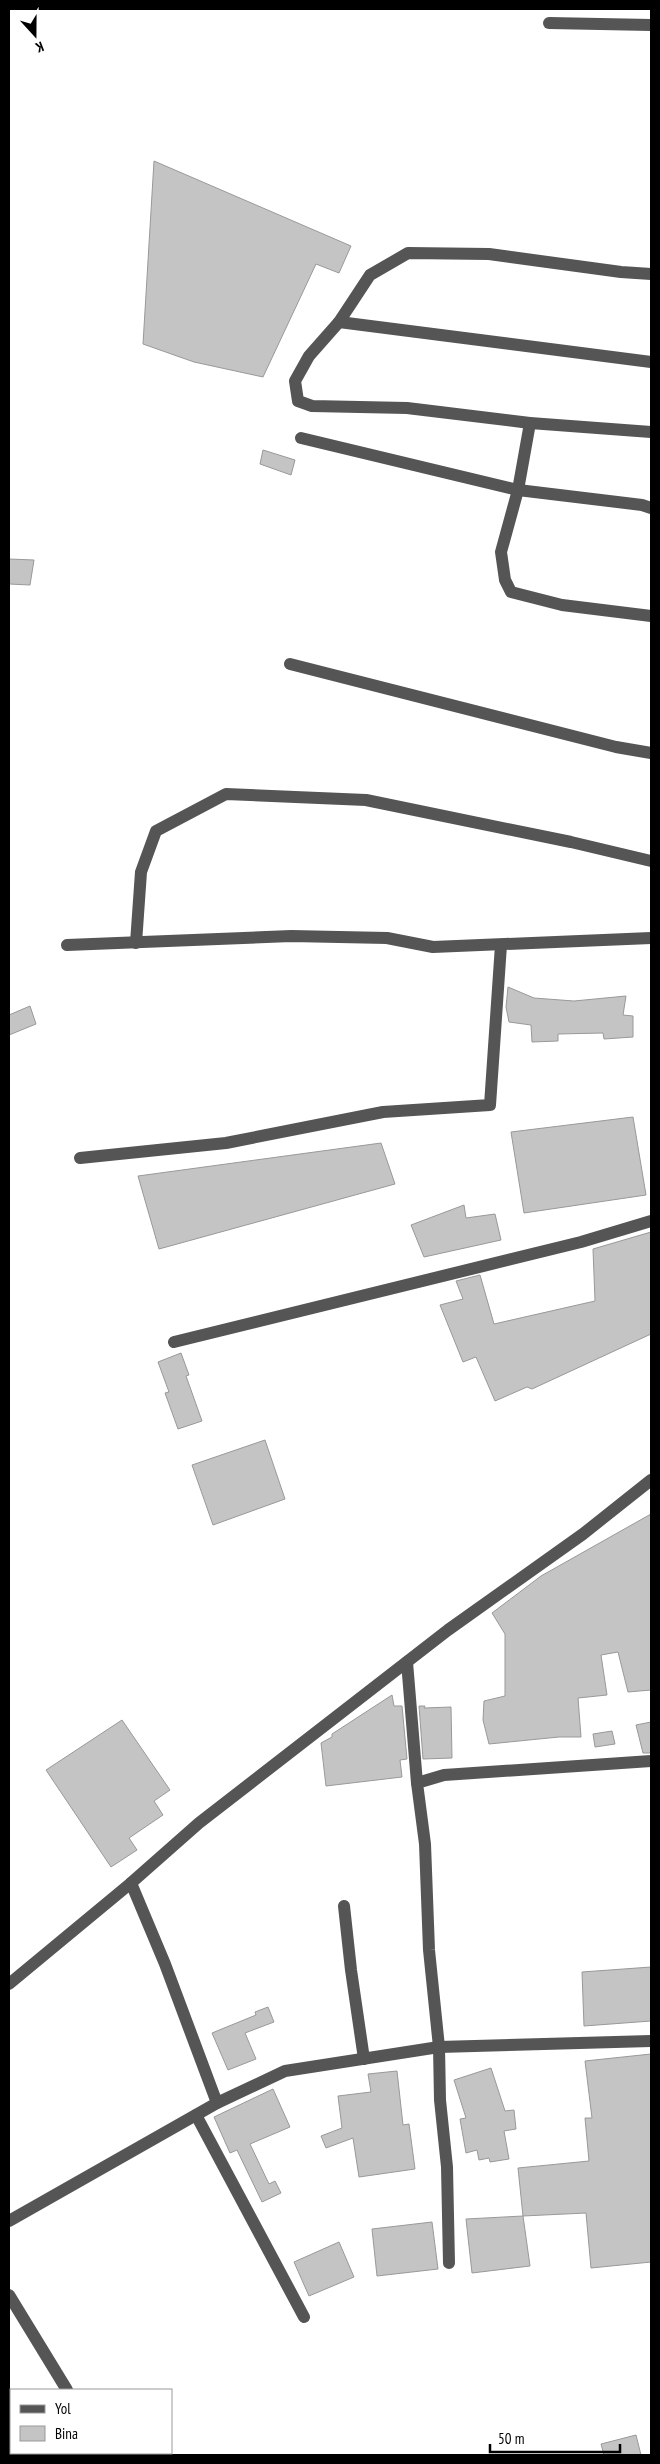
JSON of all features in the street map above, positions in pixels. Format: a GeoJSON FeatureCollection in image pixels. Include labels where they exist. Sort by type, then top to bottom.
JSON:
{"type":"FeatureCollection","features":[{"type":"Feature","properties":{"kind":"street"},"geometry":{"type":"LineString","coordinates":[[549,23],[651,25]]}},
{"type":"Feature","properties":{"kind":"street"},"geometry":{"type":"LineString","coordinates":[[651,274],[621,272],[489,254],[408,253],[370,275],[340,322],[309,356],[295,381],[298,401],[312,406],[406,408],[530,423],[651,432]]}},
{"type":"Feature","properties":{"kind":"street"},"geometry":{"type":"LineString","coordinates":[[340,322],[651,362]]}},
{"type":"Feature","properties":{"kind":"street"},"geometry":{"type":"LineString","coordinates":[[530,423],[518,490],[502,552],[505,580],[511,592],[562,605],[651,616]]}},
{"type":"Feature","properties":{"kind":"street"},"geometry":{"type":"LineString","coordinates":[[301,438],[518,490],[651,508]]}},
{"type":"Feature","properties":{"kind":"street"},"geometry":{"type":"LineString","coordinates":[[290,664],[616,747],[651,753]]}},
{"type":"Feature","properties":{"kind":"street"},"geometry":{"type":"LineString","coordinates":[[136,943],[141,872],[156,832],[226,794],[366,800],[571,842],[651,861]]}},
{"type":"Feature","properties":{"kind":"street"},"geometry":{"type":"LineString","coordinates":[[67,945],[291,936],[387,938],[433,947],[651,938]]}},
{"type":"Feature","properties":{"kind":"street"},"geometry":{"type":"LineString","coordinates":[[80,1158],[226,1142],[383,1112],[490,1105],[501,945]]}},
{"type":"Feature","properties":{"kind":"street"},"geometry":{"type":"LineString","coordinates":[[174,1342],[572,1244],[651,1221]]}},
{"type":"Feature","properties":{"kind":"street"},"geometry":{"type":"LineString","coordinates":[[9,1984],[131,1883],[199,1823],[407,1662],[583,1534],[651,1480]]}},
{"type":"Feature","properties":{"kind":"street"},"geometry":{"type":"LineString","coordinates":[[407,1662],[417,1783],[425,1844],[429,1950],[439,2047],[440,2100],[447,2167],[449,2264]]}},
{"type":"Feature","properties":{"kind":"street"},"geometry":{"type":"LineString","coordinates":[[417,1783],[444,1775],[651,1761]]}},
{"type":"Feature","properties":{"kind":"street"},"geometry":{"type":"LineString","coordinates":[[131,1883],[165,1964],[217,2103]]}},
{"type":"Feature","properties":{"kind":"street"},"geometry":{"type":"LineString","coordinates":[[344,1906],[364,2059]]}},
{"type":"Feature","properties":{"kind":"street"},"geometry":{"type":"LineString","coordinates":[[9,2220],[217,2103],[285,2071],[439,2047],[651,2041]]}},
{"type":"Feature","properties":{"kind":"street"},"geometry":{"type":"LineString","coordinates":[[196,2115],[304,2317]]}},
{"type":"Feature","properties":{"kind":"street"},"geometry":{"type":"LineString","coordinates":[[9,2295],[66,2389]]}},
{"type":"Feature","properties":{"kind":"building"},"geometry":{"type":"Polygon","coordinates":[[[154,161],[351,246],[339,273],[316,264],[263,377],[194,362],[143,344],[154,161]]]}},
{"type":"Feature","properties":{"kind":"building"},"geometry":{"type":"Polygon","coordinates":[[[263,450],[295,460],[291,475],[260,464],[263,450]]]}},
{"type":"Feature","properties":{"kind":"building"},"geometry":{"type":"Polygon","coordinates":[[[9,559],[34,560],[30,585],[9,584],[9,559]]]}},
{"type":"Feature","properties":{"kind":"building"},"geometry":{"type":"Polygon","coordinates":[[[508,987],[534,998],[574,1001],[626,996],[623,1015],[633,1016],[633,1037],[604,1039],[603,1033],[558,1034],[558,1041],[532,1042],[531,1025],[509,1022],[506,1007],[508,987]]]}},
{"type":"Feature","properties":{"kind":"building"},"geometry":{"type":"Polygon","coordinates":[[[30,1006],[36,1024],[9,1035],[9,1015],[30,1006]]]}},
{"type":"Feature","properties":{"kind":"building"},"geometry":{"type":"Polygon","coordinates":[[[633,1117],[646,1195],[524,1213],[511,1132],[633,1117]]]}},
{"type":"Feature","properties":{"kind":"building"},"geometry":{"type":"Polygon","coordinates":[[[381,1143],[395,1184],[159,1249],[138,1176],[381,1143]]]}},
{"type":"Feature","properties":{"kind":"building"},"geometry":{"type":"Polygon","coordinates":[[[464,1205],[466,1218],[495,1214],[501,1240],[424,1257],[411,1225],[464,1205]]]}},
{"type":"Feature","properties":{"kind":"building"},"geometry":{"type":"Polygon","coordinates":[[[651,1232],[651,1334],[532,1389],[527,1387],[495,1401],[476,1357],[463,1362],[440,1305],[463,1299],[456,1281],[480,1275],[494,1324],[595,1301],[593,1249],[651,1232]]]}},
{"type":"Feature","properties":{"kind":"building"},"geometry":{"type":"Polygon","coordinates":[[[181,1353],[189,1375],[186,1376],[202,1421],[178,1429],[165,1393],[169,1392],[158,1362],[181,1353]]]}},
{"type":"Feature","properties":{"kind":"building"},"geometry":{"type":"Polygon","coordinates":[[[265,1440],[285,1499],[213,1525],[192,1465],[265,1440]]]}},
{"type":"Feature","properties":{"kind":"building"},"geometry":{"type":"Polygon","coordinates":[[[651,1514],[651,1690],[628,1692],[618,1652],[601,1655],[607,1695],[578,1698],[581,1737],[559,1737],[489,1744],[483,1720],[484,1701],[505,1696],[505,1634],[492,1613],[541,1576],[651,1514]]]}},
{"type":"Feature","properties":{"kind":"building"},"geometry":{"type":"Polygon","coordinates":[[[392,1695],[394,1706],[402,1706],[407,1759],[400,1760],[402,1777],[326,1786],[321,1743],[392,1695]]]}},
{"type":"Feature","properties":{"kind":"building"},"geometry":{"type":"Polygon","coordinates":[[[419,1706],[425,1706],[424,1708],[451,1707],[452,1758],[423,1759],[419,1706]]]}},
{"type":"Feature","properties":{"kind":"building"},"geometry":{"type":"Polygon","coordinates":[[[122,1720],[170,1790],[154,1801],[163,1815],[129,1838],[137,1850],[111,1867],[46,1770],[122,1720]]]}},
{"type":"Feature","properties":{"kind":"building"},"geometry":{"type":"Polygon","coordinates":[[[651,1722],[651,1753],[643,1753],[636,1725],[651,1722]]]}},
{"type":"Feature","properties":{"kind":"building"},"geometry":{"type":"Polygon","coordinates":[[[612,1731],[615,1744],[595,1747],[593,1734],[612,1731]]]}},
{"type":"Feature","properties":{"kind":"building"},"geometry":{"type":"Polygon","coordinates":[[[651,1967],[651,2021],[584,2026],[582,1972],[651,1967]]]}},
{"type":"Feature","properties":{"kind":"building"},"geometry":{"type":"Polygon","coordinates":[[[268,2007],[274,2022],[245,2033],[256,2059],[228,2070],[212,2033],[256,2015],[255,2012],[268,2007]]]}},
{"type":"Feature","properties":{"kind":"building"},"geometry":{"type":"Polygon","coordinates":[[[651,2054],[651,2262],[591,2268],[586,2213],[523,2216],[518,2168],[589,2161],[585,2118],[592,2118],[585,2061],[651,2054]]]}},
{"type":"Feature","properties":{"kind":"building"},"geometry":{"type":"Polygon","coordinates":[[[491,2068],[505,2111],[514,2110],[516,2129],[504,2131],[509,2159],[490,2162],[489,2158],[479,2160],[477,2150],[466,2153],[460,2119],[466,2118],[454,2080],[491,2068]]]}},
{"type":"Feature","properties":{"kind":"building"},"geometry":{"type":"Polygon","coordinates":[[[397,2071],[403,2125],[409,2124],[415,2169],[359,2177],[353,2138],[326,2148],[321,2136],[342,2128],[338,2096],[371,2092],[368,2074],[397,2071]]]}},
{"type":"Feature","properties":{"kind":"building"},"geometry":{"type":"Polygon","coordinates":[[[273,2089],[290,2127],[250,2144],[269,2184],[275,2181],[281,2193],[262,2202],[237,2150],[230,2153],[214,2117],[273,2089]]]}},
{"type":"Feature","properties":{"kind":"building"},"geometry":{"type":"Polygon","coordinates":[[[523,2216],[530,2266],[472,2273],[466,2219],[523,2216]]]}},
{"type":"Feature","properties":{"kind":"building"},"geometry":{"type":"Polygon","coordinates":[[[432,2222],[438,2269],[377,2276],[372,2229],[432,2222]]]}},
{"type":"Feature","properties":{"kind":"building"},"geometry":{"type":"Polygon","coordinates":[[[339,2242],[354,2277],[309,2296],[294,2262],[339,2242]]]}},
{"type":"Feature","properties":{"kind":"building"},"geometry":{"type":"Polygon","coordinates":[[[636,2435],[641,2455],[604,2455],[601,2444],[636,2435]]]}}]}
